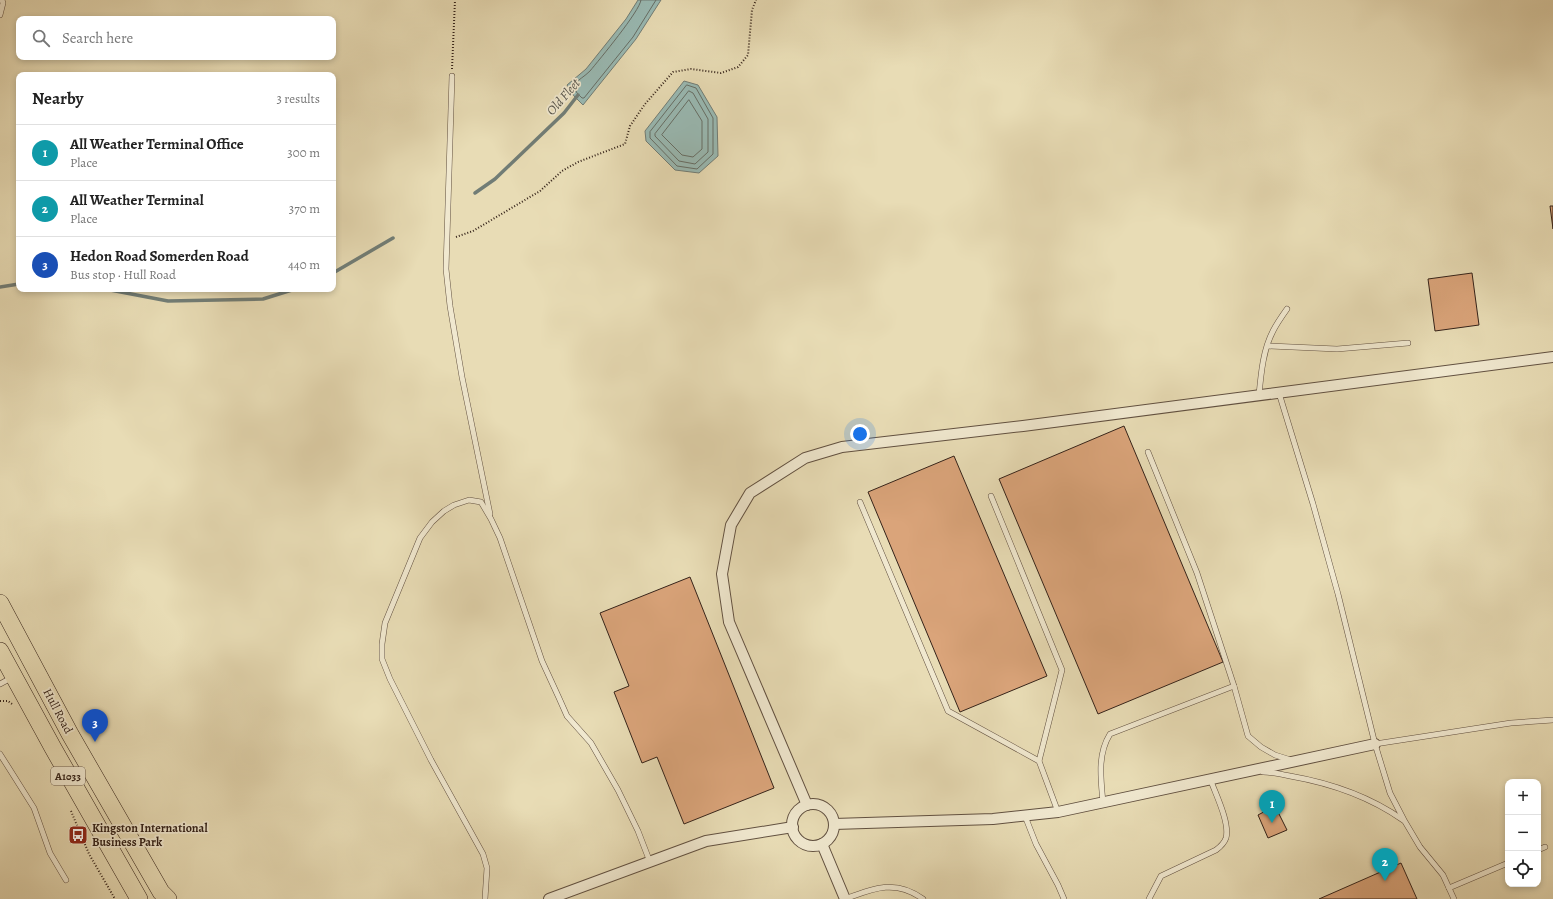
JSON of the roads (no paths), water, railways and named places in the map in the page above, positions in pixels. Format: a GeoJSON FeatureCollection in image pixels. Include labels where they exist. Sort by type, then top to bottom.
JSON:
{"type":"FeatureCollection","features":[{"type":"Feature","properties":{"kind":"highway","name":"Hull Road"},"geometry":{"type":"LineString","coordinates":[[0,603],[82,754],[160,892],[168,899]]}},
{"type":"Feature","properties":{"kind":"highway","name":"Hull Road"},"geometry":{"type":"LineString","coordinates":[[0,651],[7,680],[53,748],[139,899]]}},
{"type":"Feature","properties":{"kind":"street"},"geometry":{"type":"LineString","coordinates":[[807,805],[729,622],[722,574],[731,525],[750,493],[805,458],[842,447],[1022,426],[1553,357]]}},
{"type":"Feature","properties":{"kind":"street"},"geometry":{"type":"LineString","coordinates":[[834,824],[993,819],[1058,812],[1103,804],[1376,744]]}},
{"type":"Feature","properties":{"kind":"street"},"geometry":{"type":"LineString","coordinates":[[813,804],[825,808],[833,817],[834,824],[831,836],[822,844],[815,845],[803,843],[794,833],[793,820],[800,808],[807,805],[813,804]]}},
{"type":"Feature","properties":{"kind":"street"},"geometry":{"type":"LineString","coordinates":[[549,899],[706,841],[793,827]]}},
{"type":"Feature","properties":{"kind":"street"},"geometry":{"type":"LineString","coordinates":[[822,844],[845,899]]}},
{"type":"Feature","properties":{"kind":"lane"},"geometry":{"type":"LineString","coordinates":[[0,15],[3,3],[2,0]]}},
{"type":"Feature","properties":{"kind":"lane"},"geometry":{"type":"LineString","coordinates":[[452,76],[446,269],[450,306],[462,377],[484,491],[491,519]]}},
{"type":"Feature","properties":{"kind":"lane"},"geometry":{"type":"LineString","coordinates":[[1259,396],[1262,365],[1268,346],[1273,331],[1287,309]]}},
{"type":"Feature","properties":{"kind":"lane"},"geometry":{"type":"LineString","coordinates":[[1268,346],[1337,349],[1408,343]]}},
{"type":"Feature","properties":{"kind":"lane"},"geometry":{"type":"LineString","coordinates":[[1278,393],[1313,504],[1390,793],[1420,847],[1443,875],[1454,899]]}},
{"type":"Feature","properties":{"kind":"lane"},"geometry":{"type":"LineString","coordinates":[[1148,452],[1197,573],[1234,686],[1248,736],[1261,747],[1275,755],[1296,762]]}},
{"type":"Feature","properties":{"kind":"lane"},"geometry":{"type":"LineString","coordinates":[[990,496],[1062,670],[1039,761],[1058,812]]}},
{"type":"Feature","properties":{"kind":"lane"},"geometry":{"type":"LineString","coordinates":[[485,899],[487,868],[483,854],[431,760],[390,679],[382,658],[385,623],[420,538],[432,522],[444,511],[454,505],[469,500],[481,502],[491,519],[500,538],[542,661],[558,698],[567,716],[591,743],[618,790],[638,830],[650,862]]}},
{"type":"Feature","properties":{"kind":"lane"},"geometry":{"type":"LineString","coordinates":[[860,502],[948,711],[1039,761]]}},
{"type":"Feature","properties":{"kind":"lane"},"geometry":{"type":"LineString","coordinates":[[1103,804],[1100,771],[1104,744],[1110,734],[1234,686]]}},
{"type":"Feature","properties":{"kind":"lane"},"geometry":{"type":"LineString","coordinates":[[1376,744],[1511,723],[1553,720]]}},
{"type":"Feature","properties":{"kind":"lane"},"geometry":{"type":"LineString","coordinates":[[0,754],[34,808],[50,853],[66,880]]}},
{"type":"Feature","properties":{"kind":"lane"},"geometry":{"type":"LineString","coordinates":[[1253,771],[1307,779],[1339,788],[1380,804],[1404,820]]}},
{"type":"Feature","properties":{"kind":"lane"},"geometry":{"type":"LineString","coordinates":[[1149,899],[1161,876],[1216,850],[1223,844],[1227,833],[1225,821],[1211,780]]}},
{"type":"Feature","properties":{"kind":"lane"},"geometry":{"type":"LineString","coordinates":[[1025,816],[1036,844],[1064,899]]}},
{"type":"Feature","properties":{"kind":"lane"},"geometry":{"type":"LineString","coordinates":[[1541,849],[1545,847]]}},
{"type":"Feature","properties":{"kind":"lane"},"geometry":{"type":"LineString","coordinates":[[1449,888],[1505,864]]}},
{"type":"Feature","properties":{"kind":"lane"},"geometry":{"type":"LineString","coordinates":[[845,899],[871,889],[892,886],[904,889],[923,899]]}},
{"type":"Feature","properties":{"kind":"water"},"geometry":{"type":"Polygon","coordinates":[[[638,0],[661,0],[636,39],[583,105],[574,96],[567,85],[586,69],[626,19],[638,0]]]}},
{"type":"Feature","properties":{"kind":"water"},"geometry":{"type":"Polygon","coordinates":[[[684,81],[698,85],[717,117],[718,156],[699,173],[675,170],[646,141],[645,131],[684,81]]]}},
{"type":"Feature","properties":{"kind":"waterway","name":"Old Fleet"},"geometry":{"type":"LineString","coordinates":[[475,193],[495,179],[564,113],[578,95]]}},
{"type":"Feature","properties":{"kind":"waterway","name":"Old Fleet"},"geometry":{"type":"LineString","coordinates":[[336,271],[393,238]]}},
{"type":"Feature","properties":{"kind":"waterway","name":"Old Fleet"},"geometry":{"type":"LineString","coordinates":[[0,287],[16,284]]}},
{"type":"Feature","properties":{"kind":"waterway","name":"Old Fleet"},"geometry":{"type":"LineString","coordinates":[[121,292],[168,301],[263,299],[285,292]]}},
{"type":"Feature","properties":{"kind":"place","name":"Hedon Road Somerden Road"},"geometry":{"type":"Point","coordinates":[95,742]}},
{"type":"Feature","properties":{"kind":"place","name":"All Weather Terminal Office"},"geometry":{"type":"Point","coordinates":[1272,823]}},
{"type":"Feature","properties":{"kind":"place","name":"Kingston International Business Park"},"geometry":{"type":"Point","coordinates":[78,835]}},
{"type":"Feature","properties":{"kind":"place","name":"All Weather Terminal"},"geometry":{"type":"Point","coordinates":[1385,881]}}]}
